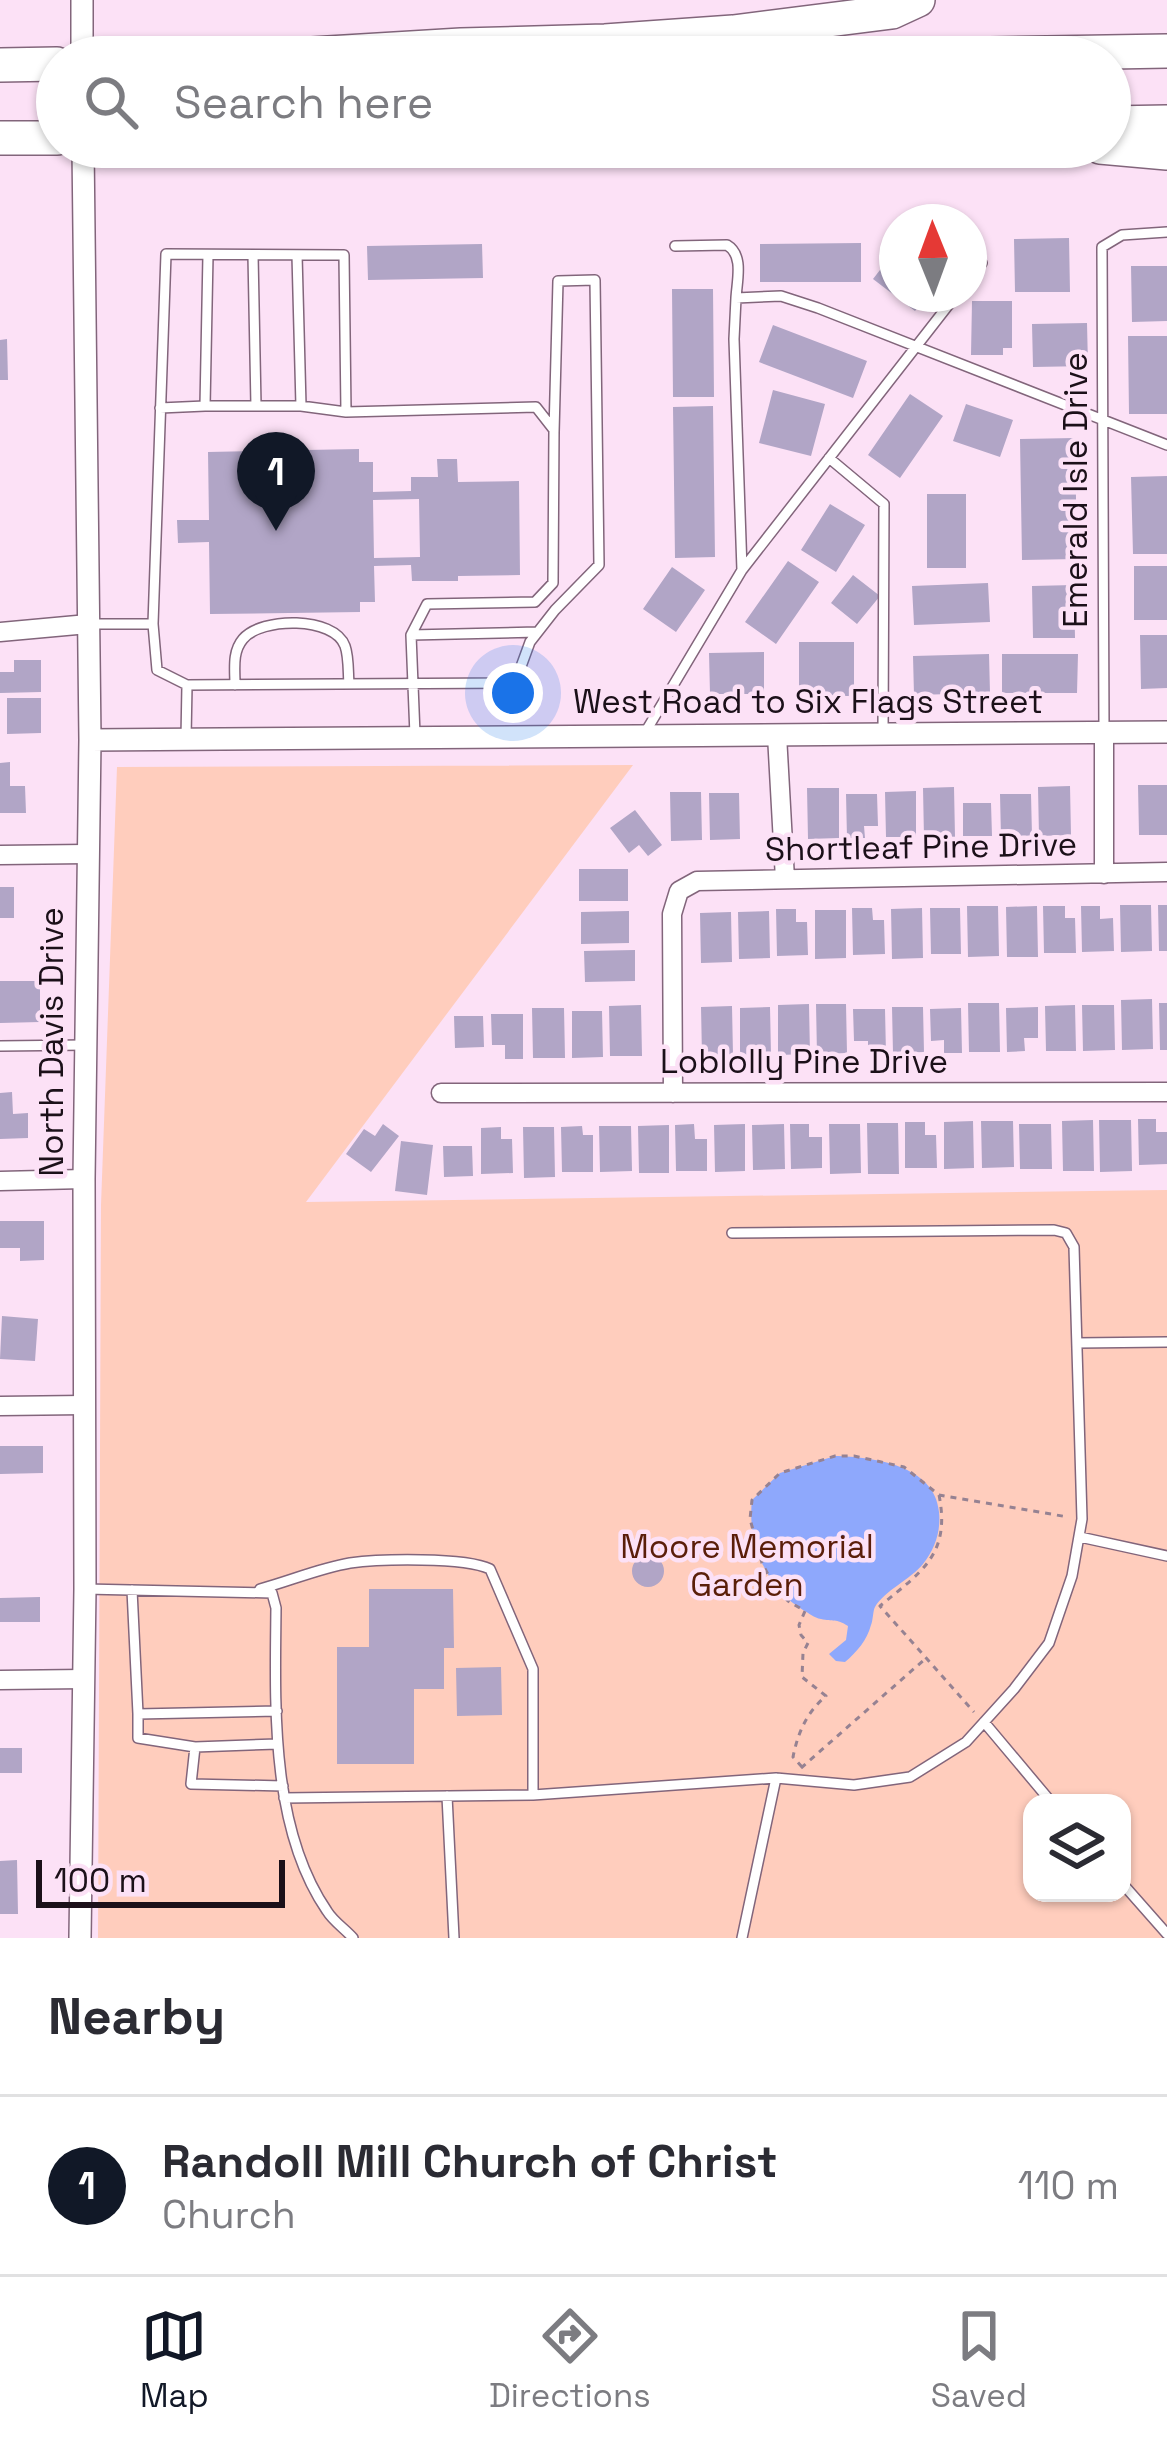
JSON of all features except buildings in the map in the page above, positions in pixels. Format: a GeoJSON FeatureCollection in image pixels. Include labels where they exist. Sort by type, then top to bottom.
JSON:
{"type":"FeatureCollection","features":[{"type":"Feature","properties":{"kind":"highway"},"geometry":{"type":"LineString","coordinates":[[676,36],[892,12],[918,0]]}},
{"type":"Feature","properties":{"kind":"highway"},"geometry":{"type":"LineString","coordinates":[[1131,52],[1167,51]]}},
{"type":"Feature","properties":{"kind":"highway"},"geometry":{"type":"LineString","coordinates":[[0,65],[36,64]]}},
{"type":"Feature","properties":{"kind":"highway"},"geometry":{"type":"LineString","coordinates":[[1131,123],[1167,122]]}},
{"type":"Feature","properties":{"kind":"highway"},"geometry":{"type":"LineString","coordinates":[[0,138],[36,138]]}},
{"type":"Feature","properties":{"kind":"highway"},"geometry":{"type":"LineString","coordinates":[[1131,150],[1167,153]]}},
{"type":"Feature","properties":{"kind":"street"},"geometry":{"type":"LineString","coordinates":[[82,0],[82,36]]}},
{"type":"Feature","properties":{"kind":"street","name":"North Davis Drive"},"geometry":{"type":"LineString","coordinates":[[80,1938],[90,740],[83,168]]}},
{"type":"Feature","properties":{"kind":"street"},"geometry":{"type":"LineString","coordinates":[[0,632],[88,625]]}},
{"type":"Feature","properties":{"kind":"street","name":"West Road to Six Flags Street"},"geometry":{"type":"LineString","coordinates":[[90,740],[1167,732]]}},
{"type":"Feature","properties":{"kind":"street"},"geometry":{"type":"LineString","coordinates":[[1103,733],[1104,874]]}},
{"type":"Feature","properties":{"kind":"street"},"geometry":{"type":"LineString","coordinates":[[778,735],[785,879]]}},
{"type":"Feature","properties":{"kind":"street"},"geometry":{"type":"LineString","coordinates":[[0,855],[86,854]]}},
{"type":"Feature","properties":{"kind":"street","name":"Shortleaf Pine Drive"},"geometry":{"type":"LineString","coordinates":[[673,1093],[672,914],[679,891],[697,880],[1167,872]]}},
{"type":"Feature","properties":{"kind":"street","name":"Loblolly Pine Drive"},"geometry":{"type":"LineString","coordinates":[[441,1093],[1167,1092]]}},
{"type":"Feature","properties":{"kind":"street"},"geometry":{"type":"LineString","coordinates":[[0,1181],[84,1179]]}},
{"type":"Feature","properties":{"kind":"street"},"geometry":{"type":"LineString","coordinates":[[0,1406],[84,1405]]}},
{"type":"Feature","properties":{"kind":"street"},"geometry":{"type":"LineString","coordinates":[[0,1680],[84,1679]]}},
{"type":"Feature","properties":{"kind":"lane","name":"Emerald Isle Drive"},"geometry":{"type":"LineString","coordinates":[[1103,733],[1102,247],[1122,235],[1167,232]]}},
{"type":"Feature","properties":{"kind":"lane"},"geometry":{"type":"LineString","coordinates":[[675,246],[727,245],[737,257],[734,339],[742,570]]}},
{"type":"Feature","properties":{"kind":"lane"},"geometry":{"type":"LineString","coordinates":[[346,412],[344,255],[166,254],[152,624],[157,670],[187,685],[413,684],[514,682],[537,632],[598,565],[596,280],[557,281],[553,583],[536,602],[427,604],[411,635],[413,684],[415,737]]}},
{"type":"Feature","properties":{"kind":"lane"},"geometry":{"type":"LineString","coordinates":[[205,406],[208,255]]}},
{"type":"Feature","properties":{"kind":"lane"},"geometry":{"type":"LineString","coordinates":[[253,255],[256,406]]}},
{"type":"Feature","properties":{"kind":"lane"},"geometry":{"type":"LineString","coordinates":[[297,255],[301,406]]}},
{"type":"Feature","properties":{"kind":"lane"},"geometry":{"type":"LineString","coordinates":[[736,298],[781,296],[1167,445]]}},
{"type":"Feature","properties":{"kind":"lane"},"geometry":{"type":"LineString","coordinates":[[643,736],[742,570],[942,312]]}},
{"type":"Feature","properties":{"kind":"lane"},"geometry":{"type":"LineString","coordinates":[[160,408],[301,406],[346,412],[536,407],[554,434]]}},
{"type":"Feature","properties":{"kind":"lane"},"geometry":{"type":"LineString","coordinates":[[829,458],[884,504],[883,734]]}},
{"type":"Feature","properties":{"kind":"lane"},"geometry":{"type":"LineString","coordinates":[[88,625],[152,624]]}},
{"type":"Feature","properties":{"kind":"lane"},"geometry":{"type":"LineString","coordinates":[[235,685],[235,653],[243,639],[266,626],[297,624],[333,631],[345,645],[349,684]]}},
{"type":"Feature","properties":{"kind":"lane"},"geometry":{"type":"LineString","coordinates":[[411,635],[537,632]]}},
{"type":"Feature","properties":{"kind":"lane"},"geometry":{"type":"LineString","coordinates":[[186,739],[187,685]]}},
{"type":"Feature","properties":{"kind":"lane"},"geometry":{"type":"LineString","coordinates":[[0,1046],[85,1045]]}},
{"type":"Feature","properties":{"kind":"lane"},"geometry":{"type":"LineString","coordinates":[[195,1747],[191,1784],[284,1792],[447,1796],[533,1795],[776,1778],[854,1785],[910,1778],[966,1742],[1049,1643],[1072,1576],[1082,1519],[1075,1247],[1066,1233],[1054,1230],[732,1233]]}},
{"type":"Feature","properties":{"kind":"lane"},"geometry":{"type":"LineString","coordinates":[[1077,1343],[1167,1342]]}},
{"type":"Feature","properties":{"kind":"lane"},"geometry":{"type":"LineString","coordinates":[[1080,1537],[1167,1556]]}},
{"type":"Feature","properties":{"kind":"lane"},"geometry":{"type":"LineString","coordinates":[[255,1591],[353,1563],[435,1562],[480,1564],[490,1569],[533,1669],[533,1795]]}},
{"type":"Feature","properties":{"kind":"lane"},"geometry":{"type":"LineString","coordinates":[[85,1589],[272,1593],[277,1744],[294,1845],[327,1912],[353,1938]]}},
{"type":"Feature","properties":{"kind":"lane"},"geometry":{"type":"LineString","coordinates":[[132,1589],[138,1738],[195,1747],[277,1744]]}},
{"type":"Feature","properties":{"kind":"lane"},"geometry":{"type":"LineString","coordinates":[[138,1714],[277,1711]]}},
{"type":"Feature","properties":{"kind":"lane"},"geometry":{"type":"LineString","coordinates":[[984,1722],[1044,1794]]}},
{"type":"Feature","properties":{"kind":"lane"},"geometry":{"type":"LineString","coordinates":[[742,1938],[776,1778]]}},
{"type":"Feature","properties":{"kind":"lane"},"geometry":{"type":"LineString","coordinates":[[447,1796],[454,1938]]}},
{"type":"Feature","properties":{"kind":"lane"},"geometry":{"type":"LineString","coordinates":[[1131,1893],[1167,1934]]}},
{"type":"Feature","properties":{"kind":"path"},"geometry":{"type":"LineString","coordinates":[[926,1658],[802,1767],[793,1757],[812,1708],[826,1696],[802,1677],[808,1643],[799,1625],[806,1611],[773,1584],[750,1519],[752,1500],[780,1473],[835,1456],[854,1456],[904,1467],[939,1495],[1082,1519]]}},
{"type":"Feature","properties":{"kind":"path"},"geometry":{"type":"LineString","coordinates":[[939,1495],[943,1528],[933,1556],[880,1606],[984,1722]]}},
{"type":"Feature","properties":{"kind":"green space","name":"Moore Memorial Garden"},"geometry":{"type":"Polygon","coordinates":[[[633,765],[306,1202],[1167,1190],[1167,1938],[98,1938],[101,1205],[117,767],[633,765]]]}},
{"type":"Feature","properties":{"kind":"water"},"geometry":{"type":"Polygon","coordinates":[[[835,1456],[884,1462],[914,1474],[935,1496],[939,1512],[936,1540],[927,1558],[879,1601],[864,1641],[845,1662],[829,1654],[846,1640],[848,1626],[814,1617],[779,1589],[756,1547],[751,1516],[752,1500],[780,1473],[835,1456]]]}},
{"type":"Feature","properties":{"kind":"place","name":"Randoll Mill Church of Christ"},"geometry":{"type":"Point","coordinates":[276,531]}}]}
